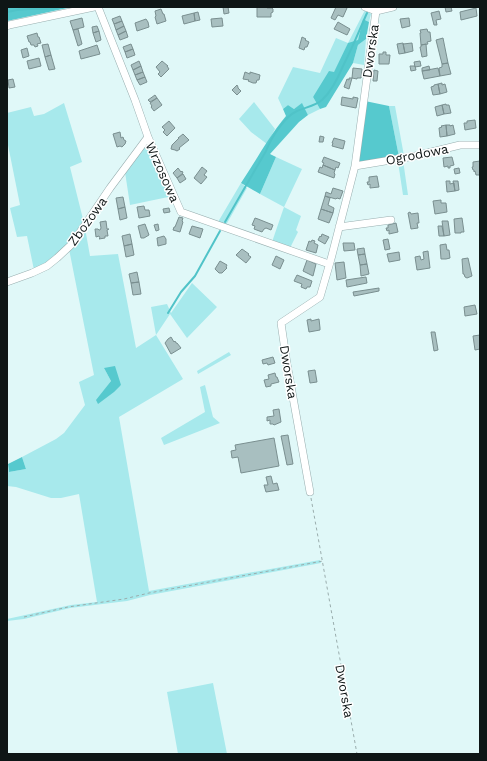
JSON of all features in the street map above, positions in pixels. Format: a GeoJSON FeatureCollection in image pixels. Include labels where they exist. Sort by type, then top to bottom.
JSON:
{"type":"FeatureCollection","features":[{"type":"Feature","properties":{"kind":"street"},"geometry":{"type":"LineString","coordinates":[[7,26],[94,7]]}},
{"type":"Feature","properties":{"kind":"street","name":"Wrzosowa"},"geometry":{"type":"LineString","coordinates":[[98,7],[137,105],[148,137],[181,212],[329,264]]}},
{"type":"Feature","properties":{"kind":"street"},"geometry":{"type":"LineString","coordinates":[[365,7],[376,12],[393,7]]}},
{"type":"Feature","properties":{"kind":"street","name":"Dworska"},"geometry":{"type":"LineString","coordinates":[[310,492],[281,323],[320,297],[355,166],[376,12]]}},
{"type":"Feature","properties":{"kind":"street","name":"Zbożowa"},"geometry":{"type":"LineString","coordinates":[[7,282],[46,266],[72,244],[110,188],[148,137]]}},
{"type":"Feature","properties":{"kind":"street","name":"Ogrodowa"},"geometry":{"type":"LineString","coordinates":[[355,166],[415,156],[460,146],[480,144]]}},
{"type":"Feature","properties":{"kind":"street"},"geometry":{"type":"LineString","coordinates":[[339,227],[391,220]]}},
{"type":"Feature","properties":{"kind":"path","name":"Dworska"},"geometry":{"type":"LineString","coordinates":[[310,492],[357,754]]}},
{"type":"Feature","properties":{"kind":"path"},"geometry":{"type":"LineString","coordinates":[[24,617],[68,607],[124,599],[149,593],[323,561]]}},
{"type":"Feature","properties":{"kind":"shaded area"},"geometry":{"type":"Polygon","coordinates":[[[7,7],[72,7],[7,21],[7,7]]]}},
{"type":"Feature","properties":{"kind":"shaded area"},"geometry":{"type":"Polygon","coordinates":[[[365,10],[371,14],[369,22],[363,19],[358,41],[348,44],[334,73],[313,97],[320,109],[308,115],[302,104],[294,109],[288,105],[283,109],[278,98],[293,67],[320,73],[336,38],[348,43],[365,10]]]}},
{"type":"Feature","properties":{"kind":"shaded area"},"geometry":{"type":"Polygon","coordinates":[[[363,19],[369,22],[366,39],[358,45],[353,63],[326,107],[320,109],[313,97],[329,71],[334,72],[348,43],[358,40],[363,19]]]}},
{"type":"Feature","properties":{"kind":"shaded area"},"geometry":{"type":"Polygon","coordinates":[[[366,39],[364,65],[353,63],[358,45],[366,39]]]}},
{"type":"Feature","properties":{"kind":"shaded area"},"geometry":{"type":"Polygon","coordinates":[[[365,101],[389,106],[399,157],[357,163],[365,101]]]}},
{"type":"Feature","properties":{"kind":"shaded area"},"geometry":{"type":"Polygon","coordinates":[[[254,102],[275,129],[267,144],[251,132],[239,119],[254,102]]]}},
{"type":"Feature","properties":{"kind":"shaded area"},"geometry":{"type":"Polygon","coordinates":[[[64,103],[82,162],[70,167],[84,223],[67,247],[45,264],[34,270],[27,236],[17,237],[10,208],[20,205],[7,140],[7,113],[31,107],[34,116],[44,114],[64,103]]]}},
{"type":"Feature","properties":{"kind":"shaded area"},"geometry":{"type":"Polygon","coordinates":[[[302,103],[308,115],[299,122],[270,154],[276,157],[260,194],[241,183],[268,140],[286,116],[283,109],[288,105],[294,109],[302,103]]]}},
{"type":"Feature","properties":{"kind":"shaded area"},"geometry":{"type":"Polygon","coordinates":[[[389,106],[395,106],[404,156],[399,157],[389,106]]]}},
{"type":"Feature","properties":{"kind":"shaded area"},"geometry":{"type":"Polygon","coordinates":[[[146,144],[150,144],[173,196],[130,205],[125,172],[146,144]]]}},
{"type":"Feature","properties":{"kind":"shaded area"},"geometry":{"type":"Polygon","coordinates":[[[276,157],[302,169],[284,207],[260,194],[276,157]]]}},
{"type":"Feature","properties":{"kind":"shaded area"},"geometry":{"type":"Polygon","coordinates":[[[403,160],[408,195],[403,195],[398,162],[403,160]]]}},
{"type":"Feature","properties":{"kind":"shaded area"},"geometry":{"type":"Polygon","coordinates":[[[241,183],[247,188],[226,225],[218,222],[241,183]]]}},
{"type":"Feature","properties":{"kind":"shaded area"},"geometry":{"type":"Polygon","coordinates":[[[284,207],[301,216],[296,230],[298,232],[290,248],[272,242],[284,207]]]}},
{"type":"Feature","properties":{"kind":"shaded area"},"geometry":{"type":"Polygon","coordinates":[[[85,228],[90,256],[118,254],[136,348],[156,335],[183,379],[119,417],[149,591],[320,560],[321,563],[150,595],[127,601],[70,608],[24,619],[7,621],[7,619],[71,605],[97,602],[79,494],[61,498],[51,498],[16,487],[7,486],[7,464],[9,472],[26,469],[22,457],[56,439],[64,433],[85,405],[79,382],[94,375],[69,249],[85,228]],[[104,368],[111,381],[97,400],[121,385],[104,368]]]}},
{"type":"Feature","properties":{"kind":"shaded area"},"geometry":{"type":"Polygon","coordinates":[[[192,283],[217,307],[187,338],[170,314],[156,335],[151,307],[167,304],[171,313],[192,283]]]}},
{"type":"Feature","properties":{"kind":"shaded area"},"geometry":{"type":"Polygon","coordinates":[[[229,352],[231,355],[198,374],[197,371],[229,352]]]}},
{"type":"Feature","properties":{"kind":"shaded area"},"geometry":{"type":"Polygon","coordinates":[[[115,366],[121,385],[98,404],[96,400],[111,381],[104,368],[115,366]]]}},
{"type":"Feature","properties":{"kind":"shaded area"},"geometry":{"type":"Polygon","coordinates":[[[205,385],[213,417],[220,423],[164,445],[161,438],[205,412],[200,387],[205,385]]]}},
{"type":"Feature","properties":{"kind":"shaded area"},"geometry":{"type":"Polygon","coordinates":[[[22,457],[26,469],[9,472],[8,464],[22,457]]]}},
{"type":"Feature","properties":{"kind":"shaded area"},"geometry":{"type":"Polygon","coordinates":[[[213,683],[227,754],[178,754],[167,692],[213,683]]]}},
{"type":"Feature","properties":{"kind":"building"},"geometry":{"type":"Polygon","coordinates":[[[223,7],[228,7],[229,13],[224,14],[223,7]]]}},
{"type":"Feature","properties":{"kind":"building"},"geometry":{"type":"Polygon","coordinates":[[[257,7],[272,8],[273,12],[271,13],[271,17],[257,17],[257,7]]]}},
{"type":"Feature","properties":{"kind":"building"},"geometry":{"type":"Polygon","coordinates":[[[336,7],[347,8],[343,17],[338,15],[335,20],[331,18],[336,7]]]}},
{"type":"Feature","properties":{"kind":"building"},"geometry":{"type":"Polygon","coordinates":[[[445,7],[451,7],[452,11],[446,12],[445,7]]]}},
{"type":"Feature","properties":{"kind":"building"},"geometry":{"type":"Polygon","coordinates":[[[476,8],[477,16],[461,20],[460,12],[476,8]]]}},
{"type":"Feature","properties":{"kind":"building"},"geometry":{"type":"Polygon","coordinates":[[[161,9],[166,21],[157,24],[155,11],[161,9]]]}},
{"type":"Feature","properties":{"kind":"building"},"geometry":{"type":"Polygon","coordinates":[[[439,11],[441,19],[436,20],[437,25],[434,25],[431,13],[439,11]]]}},
{"type":"Feature","properties":{"kind":"building"},"geometry":{"type":"Polygon","coordinates":[[[198,12],[200,20],[195,21],[194,13],[198,12]]]}},
{"type":"Feature","properties":{"kind":"building"},"geometry":{"type":"Polygon","coordinates":[[[194,13],[195,21],[184,24],[182,16],[194,13]]]}},
{"type":"Feature","properties":{"kind":"building"},"geometry":{"type":"Polygon","coordinates":[[[120,16],[122,21],[114,24],[112,19],[120,16]]]}},
{"type":"Feature","properties":{"kind":"building"},"geometry":{"type":"Polygon","coordinates":[[[82,18],[84,27],[73,30],[70,21],[82,18]]]}},
{"type":"Feature","properties":{"kind":"building"},"geometry":{"type":"Polygon","coordinates":[[[222,18],[223,26],[212,27],[211,19],[222,18]]]}},
{"type":"Feature","properties":{"kind":"building"},"geometry":{"type":"Polygon","coordinates":[[[409,18],[410,26],[402,28],[400,19],[409,18]]]}},
{"type":"Feature","properties":{"kind":"building"},"geometry":{"type":"Polygon","coordinates":[[[146,19],[149,27],[137,31],[135,23],[146,19]]]}},
{"type":"Feature","properties":{"kind":"building"},"geometry":{"type":"Polygon","coordinates":[[[122,21],[124,26],[116,30],[114,24],[122,21]]]}},
{"type":"Feature","properties":{"kind":"building"},"geometry":{"type":"Polygon","coordinates":[[[338,22],[350,29],[347,35],[334,29],[338,22]]]}},
{"type":"Feature","properties":{"kind":"building"},"geometry":{"type":"Polygon","coordinates":[[[97,26],[99,31],[93,33],[92,27],[97,26]]]}},
{"type":"Feature","properties":{"kind":"building"},"geometry":{"type":"Polygon","coordinates":[[[124,26],[126,31],[118,35],[116,30],[124,26]]]}},
{"type":"Feature","properties":{"kind":"building"},"geometry":{"type":"Polygon","coordinates":[[[78,29],[82,44],[78,46],[73,30],[78,29]]]}},
{"type":"Feature","properties":{"kind":"building"},"geometry":{"type":"Polygon","coordinates":[[[427,29],[428,32],[430,32],[431,41],[427,42],[428,44],[421,45],[420,30],[427,29]]]}},
{"type":"Feature","properties":{"kind":"building"},"geometry":{"type":"Polygon","coordinates":[[[99,31],[101,40],[96,42],[93,33],[99,31]]]}},
{"type":"Feature","properties":{"kind":"building"},"geometry":{"type":"Polygon","coordinates":[[[126,31],[128,37],[120,40],[118,35],[126,31]]]}},
{"type":"Feature","properties":{"kind":"building"},"geometry":{"type":"Polygon","coordinates":[[[37,33],[41,43],[37,44],[38,46],[35,47],[34,45],[31,45],[27,36],[37,33]]]}},
{"type":"Feature","properties":{"kind":"building"},"geometry":{"type":"Polygon","coordinates":[[[302,37],[309,42],[304,50],[299,48],[302,37]]]}},
{"type":"Feature","properties":{"kind":"building"},"geometry":{"type":"Polygon","coordinates":[[[443,38],[448,63],[442,64],[436,40],[443,38]]]}},
{"type":"Feature","properties":{"kind":"building"},"geometry":{"type":"Polygon","coordinates":[[[403,43],[405,53],[399,54],[397,44],[403,43]]]}},
{"type":"Feature","properties":{"kind":"building"},"geometry":{"type":"Polygon","coordinates":[[[412,43],[413,51],[405,53],[403,44],[412,43]]]}},
{"type":"Feature","properties":{"kind":"building"},"geometry":{"type":"Polygon","coordinates":[[[48,44],[51,55],[45,57],[42,45],[48,44]]]}},
{"type":"Feature","properties":{"kind":"building"},"geometry":{"type":"Polygon","coordinates":[[[131,44],[133,49],[125,52],[123,47],[131,44]]]}},
{"type":"Feature","properties":{"kind":"building"},"geometry":{"type":"Polygon","coordinates":[[[426,44],[427,56],[422,57],[420,47],[421,45],[426,44]]]}},
{"type":"Feature","properties":{"kind":"building"},"geometry":{"type":"Polygon","coordinates":[[[97,45],[100,54],[81,59],[79,51],[97,45]]]}},
{"type":"Feature","properties":{"kind":"building"},"geometry":{"type":"Polygon","coordinates":[[[27,48],[29,56],[23,58],[21,50],[27,48]]]}},
{"type":"Feature","properties":{"kind":"building"},"geometry":{"type":"Polygon","coordinates":[[[133,49],[135,55],[127,58],[125,52],[133,49]]]}},
{"type":"Feature","properties":{"kind":"building"},"geometry":{"type":"Polygon","coordinates":[[[383,52],[386,52],[386,55],[390,55],[389,64],[379,64],[379,54],[383,54],[383,52]]]}},
{"type":"Feature","properties":{"kind":"building"},"geometry":{"type":"Polygon","coordinates":[[[51,55],[55,69],[49,70],[45,57],[51,55]]]}},
{"type":"Feature","properties":{"kind":"building"},"geometry":{"type":"Polygon","coordinates":[[[39,58],[41,66],[29,69],[27,61],[39,58]]]}},
{"type":"Feature","properties":{"kind":"building"},"geometry":{"type":"Polygon","coordinates":[[[139,61],[141,66],[133,70],[131,65],[139,61]]]}},
{"type":"Feature","properties":{"kind":"building"},"geometry":{"type":"Polygon","coordinates":[[[162,61],[168,66],[169,69],[161,77],[158,74],[160,72],[156,67],[162,61]]]}},
{"type":"Feature","properties":{"kind":"building"},"geometry":{"type":"Polygon","coordinates":[[[420,61],[421,66],[415,67],[414,62],[420,61]]]}},
{"type":"Feature","properties":{"kind":"building"},"geometry":{"type":"Polygon","coordinates":[[[448,63],[451,74],[440,76],[439,68],[442,67],[442,64],[448,63]]]}},
{"type":"Feature","properties":{"kind":"building"},"geometry":{"type":"Polygon","coordinates":[[[141,66],[143,72],[135,75],[133,70],[141,66]]]}},
{"type":"Feature","properties":{"kind":"building"},"geometry":{"type":"Polygon","coordinates":[[[410,66],[415,66],[416,70],[411,71],[410,66]]]}},
{"type":"Feature","properties":{"kind":"building"},"geometry":{"type":"Polygon","coordinates":[[[429,66],[430,70],[422,71],[422,68],[429,66]]]}},
{"type":"Feature","properties":{"kind":"building"},"geometry":{"type":"Polygon","coordinates":[[[353,68],[362,69],[361,78],[352,78],[353,68]]]}},
{"type":"Feature","properties":{"kind":"building"},"geometry":{"type":"Polygon","coordinates":[[[438,68],[440,76],[424,79],[422,71],[438,68]]]}},
{"type":"Feature","properties":{"kind":"building"},"geometry":{"type":"Polygon","coordinates":[[[374,70],[378,71],[377,81],[373,81],[374,70]]]}},
{"type":"Feature","properties":{"kind":"building"},"geometry":{"type":"Polygon","coordinates":[[[143,72],[145,77],[137,80],[135,75],[143,72]]]}},
{"type":"Feature","properties":{"kind":"building"},"geometry":{"type":"Polygon","coordinates":[[[245,72],[260,75],[259,80],[257,80],[256,83],[253,83],[248,81],[249,80],[243,79],[245,72]]]}},
{"type":"Feature","properties":{"kind":"building"},"geometry":{"type":"Polygon","coordinates":[[[145,77],[147,82],[140,85],[137,80],[145,77]]]}},
{"type":"Feature","properties":{"kind":"building"},"geometry":{"type":"Polygon","coordinates":[[[349,78],[352,78],[349,89],[344,87],[347,79],[349,80],[349,78]]]}},
{"type":"Feature","properties":{"kind":"building"},"geometry":{"type":"Polygon","coordinates":[[[13,79],[15,87],[9,88],[8,80],[13,79]]]}},
{"type":"Feature","properties":{"kind":"building"},"geometry":{"type":"Polygon","coordinates":[[[442,83],[442,85],[445,84],[447,92],[440,94],[438,84],[442,83]]]}},
{"type":"Feature","properties":{"kind":"building"},"geometry":{"type":"Polygon","coordinates":[[[438,84],[440,94],[433,95],[431,87],[438,84]]]}},
{"type":"Feature","properties":{"kind":"building"},"geometry":{"type":"Polygon","coordinates":[[[237,85],[241,91],[237,95],[232,90],[237,85]]]}},
{"type":"Feature","properties":{"kind":"building"},"geometry":{"type":"Polygon","coordinates":[[[155,95],[157,98],[150,102],[148,100],[155,95]]]}},
{"type":"Feature","properties":{"kind":"building"},"geometry":{"type":"Polygon","coordinates":[[[342,97],[353,99],[353,97],[358,98],[356,108],[341,105],[342,97]]]}},
{"type":"Feature","properties":{"kind":"building"},"geometry":{"type":"Polygon","coordinates":[[[157,98],[162,105],[154,111],[150,103],[157,98]]]}},
{"type":"Feature","properties":{"kind":"building"},"geometry":{"type":"Polygon","coordinates":[[[442,105],[449,105],[451,113],[444,114],[442,105]]]}},
{"type":"Feature","properties":{"kind":"building"},"geometry":{"type":"Polygon","coordinates":[[[442,105],[444,114],[437,116],[435,107],[442,105]]]}},
{"type":"Feature","properties":{"kind":"building"},"geometry":{"type":"Polygon","coordinates":[[[475,120],[476,128],[465,130],[464,123],[475,120]]]}},
{"type":"Feature","properties":{"kind":"building"},"geometry":{"type":"Polygon","coordinates":[[[169,121],[175,128],[167,136],[163,132],[165,130],[162,127],[169,121]]]}},
{"type":"Feature","properties":{"kind":"building"},"geometry":{"type":"Polygon","coordinates":[[[446,125],[453,125],[455,134],[447,136],[446,125]]]}},
{"type":"Feature","properties":{"kind":"building"},"geometry":{"type":"Polygon","coordinates":[[[446,125],[447,136],[440,137],[439,128],[446,125]]]}},
{"type":"Feature","properties":{"kind":"building"},"geometry":{"type":"Polygon","coordinates":[[[120,132],[121,138],[123,137],[126,141],[122,147],[117,147],[113,134],[120,132]]]}},
{"type":"Feature","properties":{"kind":"building"},"geometry":{"type":"Polygon","coordinates":[[[183,134],[189,140],[177,151],[171,149],[172,145],[183,134]]]}},
{"type":"Feature","properties":{"kind":"building"},"geometry":{"type":"Polygon","coordinates":[[[320,136],[324,137],[323,142],[319,142],[320,136]]]}},
{"type":"Feature","properties":{"kind":"building"},"geometry":{"type":"Polygon","coordinates":[[[334,138],[345,141],[343,149],[332,146],[334,138]]]}},
{"type":"Feature","properties":{"kind":"building"},"geometry":{"type":"Polygon","coordinates":[[[324,157],[340,163],[338,168],[336,167],[335,170],[323,165],[324,163],[322,162],[324,157]]]}},
{"type":"Feature","properties":{"kind":"building"},"geometry":{"type":"Polygon","coordinates":[[[452,157],[454,165],[450,166],[450,168],[448,168],[448,166],[444,167],[443,158],[452,157]]]}},
{"type":"Feature","properties":{"kind":"building"},"geometry":{"type":"Polygon","coordinates":[[[480,161],[480,175],[476,175],[472,167],[473,162],[480,161]]]}},
{"type":"Feature","properties":{"kind":"building"},"geometry":{"type":"Polygon","coordinates":[[[323,165],[335,170],[334,178],[318,172],[320,167],[322,168],[323,165]]]}},
{"type":"Feature","properties":{"kind":"building"},"geometry":{"type":"Polygon","coordinates":[[[202,167],[207,171],[204,175],[207,177],[201,184],[194,178],[202,167]]]}},
{"type":"Feature","properties":{"kind":"building"},"geometry":{"type":"Polygon","coordinates":[[[178,168],[183,173],[177,178],[173,173],[178,168]]]}},
{"type":"Feature","properties":{"kind":"building"},"geometry":{"type":"Polygon","coordinates":[[[459,168],[460,173],[455,174],[454,169],[459,168]]]}},
{"type":"Feature","properties":{"kind":"building"},"geometry":{"type":"Polygon","coordinates":[[[183,174],[186,179],[180,183],[177,178],[183,174]]]}},
{"type":"Feature","properties":{"kind":"building"},"geometry":{"type":"Polygon","coordinates":[[[377,176],[379,187],[370,188],[370,184],[368,185],[367,182],[369,182],[369,177],[377,176]]]}},
{"type":"Feature","properties":{"kind":"building"},"geometry":{"type":"Polygon","coordinates":[[[446,181],[450,181],[450,184],[454,183],[455,191],[447,192],[446,181]]]}},
{"type":"Feature","properties":{"kind":"building"},"geometry":{"type":"Polygon","coordinates":[[[453,181],[458,181],[459,190],[455,191],[453,181]]]}},
{"type":"Feature","properties":{"kind":"building"},"geometry":{"type":"Polygon","coordinates":[[[333,188],[343,191],[340,199],[325,196],[326,192],[331,194],[333,188]]]}},
{"type":"Feature","properties":{"kind":"building"},"geometry":{"type":"Polygon","coordinates":[[[325,196],[330,198],[328,205],[334,208],[333,213],[321,209],[325,196]]]}},
{"type":"Feature","properties":{"kind":"building"},"geometry":{"type":"Polygon","coordinates":[[[123,197],[125,207],[118,209],[116,198],[123,197]]]}},
{"type":"Feature","properties":{"kind":"building"},"geometry":{"type":"Polygon","coordinates":[[[441,200],[441,203],[446,203],[447,212],[435,214],[433,201],[441,200]]]}},
{"type":"Feature","properties":{"kind":"building"},"geometry":{"type":"Polygon","coordinates":[[[144,206],[145,210],[149,210],[150,216],[139,218],[137,207],[144,206]]]}},
{"type":"Feature","properties":{"kind":"building"},"geometry":{"type":"Polygon","coordinates":[[[125,207],[127,218],[120,220],[118,209],[125,207]]]}},
{"type":"Feature","properties":{"kind":"building"},"geometry":{"type":"Polygon","coordinates":[[[169,208],[170,212],[164,213],[163,209],[169,208]]]}},
{"type":"Feature","properties":{"kind":"building"},"geometry":{"type":"Polygon","coordinates":[[[321,209],[333,213],[329,223],[318,219],[321,209]]]}},
{"type":"Feature","properties":{"kind":"building"},"geometry":{"type":"Polygon","coordinates":[[[410,212],[411,214],[418,213],[418,228],[411,229],[408,213],[410,212]]]}},
{"type":"Feature","properties":{"kind":"building"},"geometry":{"type":"Polygon","coordinates":[[[179,217],[183,218],[180,232],[173,230],[179,217]]]}},
{"type":"Feature","properties":{"kind":"building"},"geometry":{"type":"Polygon","coordinates":[[[255,218],[273,225],[271,230],[266,228],[262,232],[254,229],[255,226],[252,225],[255,218]]]}},
{"type":"Feature","properties":{"kind":"building"},"geometry":{"type":"Polygon","coordinates":[[[462,218],[464,232],[455,233],[454,219],[462,218]]]}},
{"type":"Feature","properties":{"kind":"building"},"geometry":{"type":"Polygon","coordinates":[[[106,221],[107,229],[109,229],[107,230],[108,236],[99,239],[99,236],[96,237],[95,229],[100,230],[100,222],[106,221]]]}},
{"type":"Feature","properties":{"kind":"building"},"geometry":{"type":"Polygon","coordinates":[[[442,221],[448,221],[450,235],[444,236],[442,221]]]}},
{"type":"Feature","properties":{"kind":"building"},"geometry":{"type":"Polygon","coordinates":[[[396,223],[398,232],[389,234],[389,230],[387,231],[386,228],[388,228],[388,225],[396,223]]]}},
{"type":"Feature","properties":{"kind":"building"},"geometry":{"type":"Polygon","coordinates":[[[145,224],[149,235],[141,238],[138,226],[145,224]]]}},
{"type":"Feature","properties":{"kind":"building"},"geometry":{"type":"Polygon","coordinates":[[[158,224],[159,230],[156,231],[154,225],[158,224]]]}},
{"type":"Feature","properties":{"kind":"building"},"geometry":{"type":"Polygon","coordinates":[[[192,226],[203,229],[200,238],[189,234],[192,226]]]}},
{"type":"Feature","properties":{"kind":"building"},"geometry":{"type":"Polygon","coordinates":[[[438,226],[442,226],[444,236],[439,236],[438,226]]]}},
{"type":"Feature","properties":{"kind":"building"},"geometry":{"type":"Polygon","coordinates":[[[130,234],[132,244],[124,246],[122,236],[130,234]]]}},
{"type":"Feature","properties":{"kind":"building"},"geometry":{"type":"Polygon","coordinates":[[[322,234],[329,237],[325,244],[318,240],[322,234]]]}},
{"type":"Feature","properties":{"kind":"building"},"geometry":{"type":"Polygon","coordinates":[[[164,236],[166,239],[166,244],[158,246],[157,238],[164,236]]]}},
{"type":"Feature","properties":{"kind":"building"},"geometry":{"type":"Polygon","coordinates":[[[388,239],[390,249],[385,250],[383,240],[388,239]]]}},
{"type":"Feature","properties":{"kind":"building"},"geometry":{"type":"Polygon","coordinates":[[[312,240],[318,245],[316,253],[306,250],[309,241],[311,242],[312,240]]]}},
{"type":"Feature","properties":{"kind":"building"},"geometry":{"type":"Polygon","coordinates":[[[343,243],[354,243],[355,250],[344,251],[343,243]]]}},
{"type":"Feature","properties":{"kind":"building"},"geometry":{"type":"Polygon","coordinates":[[[132,244],[134,255],[126,257],[124,246],[132,244]]]}},
{"type":"Feature","properties":{"kind":"building"},"geometry":{"type":"Polygon","coordinates":[[[446,244],[447,250],[449,250],[450,258],[441,259],[440,245],[446,244]]]}},
{"type":"Feature","properties":{"kind":"building"},"geometry":{"type":"Polygon","coordinates":[[[364,248],[365,254],[358,255],[357,249],[364,248]]]}},
{"type":"Feature","properties":{"kind":"building"},"geometry":{"type":"Polygon","coordinates":[[[242,249],[251,257],[246,263],[236,255],[242,249]]]}},
{"type":"Feature","properties":{"kind":"building"},"geometry":{"type":"Polygon","coordinates":[[[428,251],[430,268],[417,270],[415,257],[420,256],[421,260],[424,259],[423,252],[428,251]]]}},
{"type":"Feature","properties":{"kind":"building"},"geometry":{"type":"Polygon","coordinates":[[[399,252],[400,260],[389,262],[387,254],[399,252]]]}},
{"type":"Feature","properties":{"kind":"building"},"geometry":{"type":"Polygon","coordinates":[[[365,254],[367,264],[360,265],[358,255],[365,254]]]}},
{"type":"Feature","properties":{"kind":"building"},"geometry":{"type":"Polygon","coordinates":[[[276,256],[284,260],[280,269],[272,265],[276,256]]]}},
{"type":"Feature","properties":{"kind":"building"},"geometry":{"type":"Polygon","coordinates":[[[468,258],[472,276],[467,278],[463,274],[462,259],[468,258]]]}},
{"type":"Feature","properties":{"kind":"building"},"geometry":{"type":"Polygon","coordinates":[[[307,260],[316,264],[313,276],[303,271],[307,260]]]}},
{"type":"Feature","properties":{"kind":"building"},"geometry":{"type":"Polygon","coordinates":[[[220,261],[227,265],[227,268],[222,273],[219,273],[215,269],[220,261]]]}},
{"type":"Feature","properties":{"kind":"building"},"geometry":{"type":"Polygon","coordinates":[[[344,262],[346,278],[337,280],[335,263],[344,262]]]}},
{"type":"Feature","properties":{"kind":"building"},"geometry":{"type":"Polygon","coordinates":[[[367,264],[369,274],[361,276],[360,265],[367,264]]]}},
{"type":"Feature","properties":{"kind":"building"},"geometry":{"type":"Polygon","coordinates":[[[137,272],[139,282],[131,283],[129,274],[137,272]]]}},
{"type":"Feature","properties":{"kind":"building"},"geometry":{"type":"Polygon","coordinates":[[[297,275],[312,281],[310,287],[307,287],[306,289],[301,287],[302,284],[294,281],[297,275]]]}},
{"type":"Feature","properties":{"kind":"building"},"geometry":{"type":"Polygon","coordinates":[[[366,277],[367,283],[347,287],[346,280],[366,277]]]}},
{"type":"Feature","properties":{"kind":"building"},"geometry":{"type":"Polygon","coordinates":[[[139,282],[141,294],[133,295],[131,283],[139,282]]]}},
{"type":"Feature","properties":{"kind":"building"},"geometry":{"type":"Polygon","coordinates":[[[379,288],[379,291],[354,296],[353,292],[379,288]]]}},
{"type":"Feature","properties":{"kind":"building"},"geometry":{"type":"Polygon","coordinates":[[[475,305],[477,314],[465,316],[464,307],[475,305]]]}},
{"type":"Feature","properties":{"kind":"building"},"geometry":{"type":"Polygon","coordinates":[[[311,319],[311,321],[319,319],[320,330],[309,332],[307,320],[311,319]]]}},
{"type":"Feature","properties":{"kind":"building"},"geometry":{"type":"Polygon","coordinates":[[[431,332],[435,332],[438,350],[434,351],[431,332]]]}},
{"type":"Feature","properties":{"kind":"building"},"geometry":{"type":"Polygon","coordinates":[[[480,335],[480,349],[475,350],[473,336],[480,335]]]}},
{"type":"Feature","properties":{"kind":"building"},"geometry":{"type":"Polygon","coordinates":[[[171,337],[181,348],[171,354],[165,343],[171,337]]]}},
{"type":"Feature","properties":{"kind":"building"},"geometry":{"type":"Polygon","coordinates":[[[273,357],[275,363],[268,365],[267,363],[263,364],[262,360],[273,357]]]}},
{"type":"Feature","properties":{"kind":"building"},"geometry":{"type":"Polygon","coordinates":[[[315,370],[317,382],[310,383],[308,371],[315,370]]]}},
{"type":"Feature","properties":{"kind":"building"},"geometry":{"type":"Polygon","coordinates":[[[275,373],[279,382],[266,387],[264,380],[269,379],[268,375],[275,373]]]}},
{"type":"Feature","properties":{"kind":"building"},"geometry":{"type":"Polygon","coordinates":[[[279,409],[281,422],[274,425],[270,424],[270,420],[267,421],[267,417],[274,416],[273,410],[279,409]]]}},
{"type":"Feature","properties":{"kind":"building"},"geometry":{"type":"Polygon","coordinates":[[[288,435],[293,464],[287,465],[281,436],[288,435]]]}},
{"type":"Feature","properties":{"kind":"building"},"geometry":{"type":"Polygon","coordinates":[[[274,438],[279,466],[241,473],[238,457],[232,458],[231,451],[236,450],[235,445],[274,438]]]}},
{"type":"Feature","properties":{"kind":"building"},"geometry":{"type":"Polygon","coordinates":[[[271,476],[273,484],[277,483],[279,490],[266,492],[264,485],[268,485],[266,477],[271,476]]]}},
{"type":"Feature","properties":{"kind":"waterway"},"geometry":{"type":"LineString","coordinates":[[7,12],[21,9],[49,9],[60,7]]}},
{"type":"Feature","properties":{"kind":"waterway"},"geometry":{"type":"LineString","coordinates":[[225,222],[278,128],[292,114],[319,102],[332,88],[367,13]]}},
{"type":"Feature","properties":{"kind":"waterway"},"geometry":{"type":"LineString","coordinates":[[168,313],[181,292],[195,276],[220,231]]}}]}
